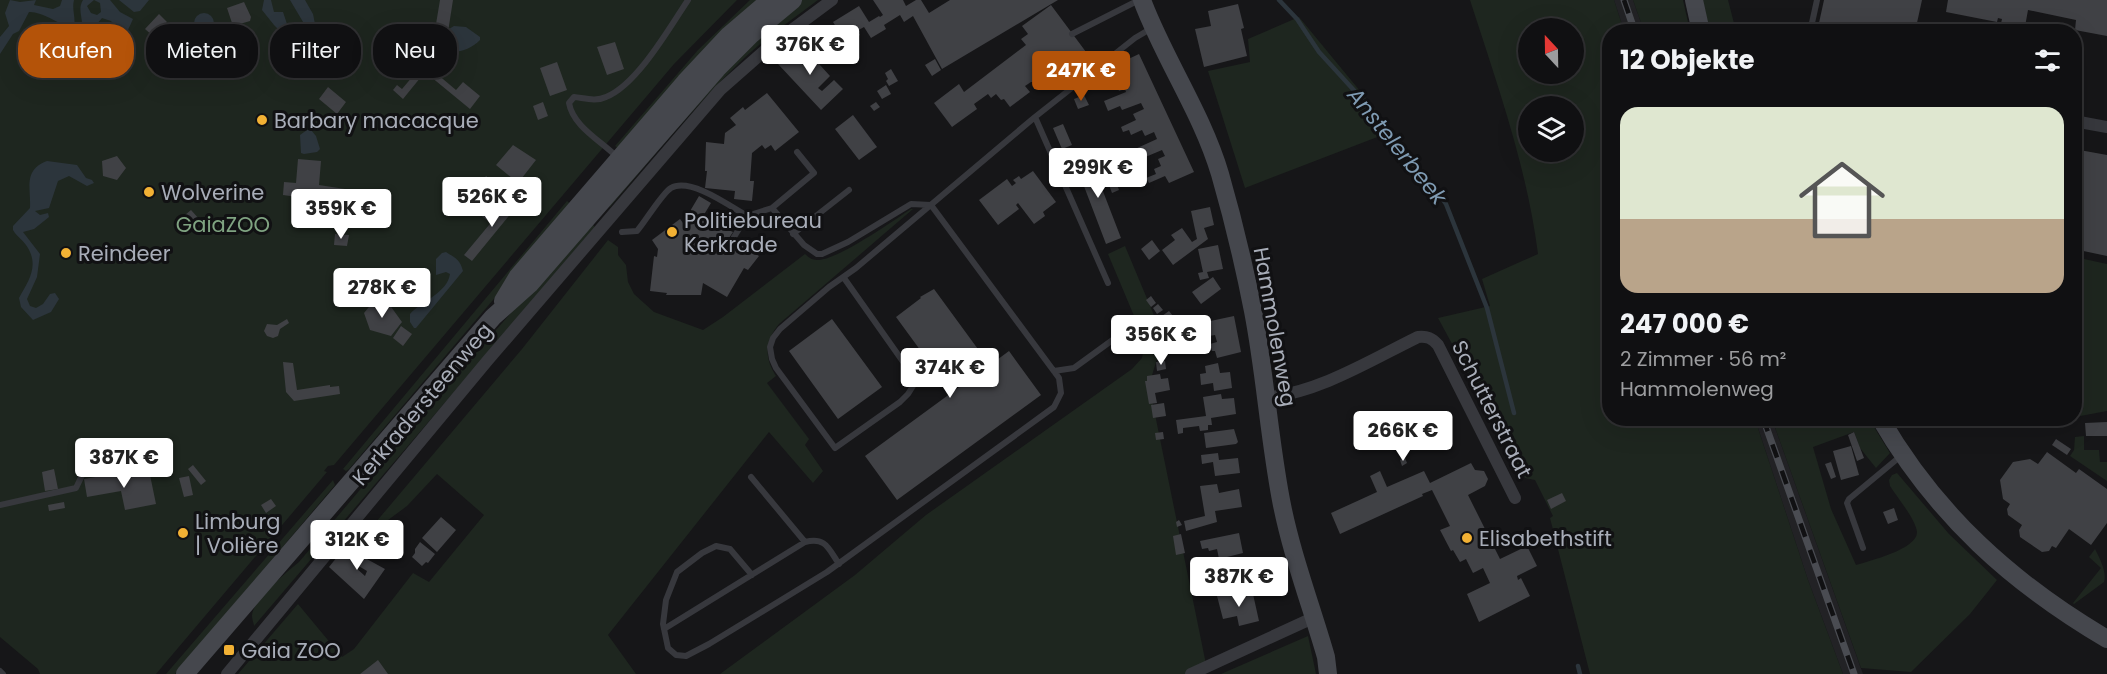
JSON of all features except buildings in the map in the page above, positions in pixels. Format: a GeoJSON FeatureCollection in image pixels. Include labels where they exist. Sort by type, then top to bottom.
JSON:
{"type":"FeatureCollection","features":[{"type":"Feature","properties":{"kind":"main road","name":"Kerkradersteenweg"},"geometry":{"type":"LineString","coordinates":[[595,210],[619,159],[708,57],[770,0]]}},
{"type":"Feature","properties":{"kind":"main road","name":"Kerkradersteenweg"},"geometry":{"type":"LineString","coordinates":[[185,674],[493,317],[530,284],[710,77],[752,34],[793,0]]}},
{"type":"Feature","properties":{"kind":"main road","name":"Hammolenweg"},"geometry":{"type":"LineString","coordinates":[[1140,0],[1193,108],[1219,172],[1235,230],[1253,312],[1281,501],[1326,657],[1328,674]]}},
{"type":"Feature","properties":{"kind":"main road"},"geometry":{"type":"LineString","coordinates":[[1694,0],[1699,24]]}},
{"type":"Feature","properties":{"kind":"main road"},"geometry":{"type":"LineString","coordinates":[[1885,426],[1902,454],[1941,505],[2002,567],[2061,611],[2107,639]]}},
{"type":"Feature","properties":{"kind":"street","name":"Kerkradersteenweg"},"geometry":{"type":"LineString","coordinates":[[227,674],[488,360],[595,210],[720,90],[770,46],[832,0]]}},
{"type":"Feature","properties":{"kind":"street"},"geometry":{"type":"LineString","coordinates":[[2082,122],[2107,127]]}},
{"type":"Feature","properties":{"kind":"street","name":"Schutterstraat"},"geometry":{"type":"LineString","coordinates":[[1265,398],[1304,391],[1418,337],[1433,338],[1515,498]]}},
{"type":"Feature","properties":{"kind":"street"},"geometry":{"type":"LineString","coordinates":[[1191,674],[1315,617]]}},
{"type":"Feature","properties":{"kind":"lane"},"geometry":{"type":"LineString","coordinates":[[619,159],[578,122],[570,112],[569,104],[574,97],[596,100],[607,97],[627,82],[654,52],[688,0]]}},
{"type":"Feature","properties":{"kind":"lane"},"geometry":{"type":"LineString","coordinates":[[1072,34],[1140,0]]}},
{"type":"Feature","properties":{"kind":"lane"},"geometry":{"type":"LineString","coordinates":[[1812,24],[1817,0]]}},
{"type":"Feature","properties":{"kind":"lane"},"geometry":{"type":"LineString","coordinates":[[844,278],[911,373],[913,386],[900,402],[835,448],[776,368],[770,347],[773,338],[780,329],[829,287],[844,278],[1035,117],[1135,38],[1152,28]]}},
{"type":"Feature","properties":{"kind":"lane"},"geometry":{"type":"LineString","coordinates":[[1035,117],[1108,283]]}},
{"type":"Feature","properties":{"kind":"lane"},"geometry":{"type":"LineString","coordinates":[[734,237],[747,216],[772,208],[814,173],[797,152]]}},
{"type":"Feature","properties":{"kind":"lane"},"geometry":{"type":"LineString","coordinates":[[622,232],[637,231],[669,188],[681,184],[705,192],[747,216]]}},
{"type":"Feature","properties":{"kind":"lane"},"geometry":{"type":"LineString","coordinates":[[793,234],[849,190]]}},
{"type":"Feature","properties":{"kind":"lane"},"geometry":{"type":"LineString","coordinates":[[772,208],[793,234],[812,252],[822,254],[848,242],[911,204],[931,205]]}},
{"type":"Feature","properties":{"kind":"lane"},"geometry":{"type":"LineString","coordinates":[[752,574],[730,549],[716,546],[702,553],[677,572],[666,600],[664,629],[668,648],[676,655],[686,656],[839,564],[1054,407],[1061,393],[1061,384],[1054,371],[931,205]]}},
{"type":"Feature","properties":{"kind":"lane"},"geometry":{"type":"LineString","coordinates":[[1054,371],[1074,368],[1118,336]]}},
{"type":"Feature","properties":{"kind":"lane"},"geometry":{"type":"LineString","coordinates":[[0,505],[76,488],[95,448]]}},
{"type":"Feature","properties":{"kind":"lane"},"geometry":{"type":"LineString","coordinates":[[1863,548],[1847,503],[1902,454]]}},
{"type":"Feature","properties":{"kind":"lane"},"geometry":{"type":"LineString","coordinates":[[751,477],[805,542]]}},
{"type":"Feature","properties":{"kind":"lane"},"geometry":{"type":"LineString","coordinates":[[664,629],[805,542],[816,539],[824,543],[839,564]]}},
{"type":"Feature","properties":{"kind":"shaded area"},"geometry":{"type":"Polygon","coordinates":[[[10,0],[20,2],[36,0],[34,5],[53,9],[60,6],[62,0],[74,0],[74,24],[60,24],[45,16],[29,12],[23,24],[18,24],[18,32],[13,34],[0,54],[0,37],[9,26],[5,13],[10,0]]]}},
{"type":"Feature","properties":{"kind":"shaded area"},"geometry":{"type":"Polygon","coordinates":[[[83,0],[94,0],[110,0],[120,12],[133,19],[130,24],[114,24],[102,18],[97,24],[82,24],[83,0]],[[94,0],[87,6],[91,13],[97,15],[101,12],[100,3],[94,0]]]}},
{"type":"Feature","properties":{"kind":"shaded area"},"geometry":{"type":"Polygon","coordinates":[[[119,0],[149,0],[140,11],[134,12],[119,0]]]}},
{"type":"Feature","properties":{"kind":"shaded area"},"geometry":{"type":"Polygon","coordinates":[[[264,0],[271,0],[274,12],[283,12],[287,24],[273,24],[262,10],[264,0]]]}},
{"type":"Feature","properties":{"kind":"shaded area"},"geometry":{"type":"Polygon","coordinates":[[[290,0],[305,0],[313,14],[315,24],[304,24],[290,0]]]}},
{"type":"Feature","properties":{"kind":"shaded area"},"geometry":{"type":"Polygon","coordinates":[[[1614,0],[1633,0],[1642,24],[1622,24],[1614,0]]]}},
{"type":"Feature","properties":{"kind":"shaded area"},"geometry":{"type":"Polygon","coordinates":[[[204,13],[213,19],[214,24],[194,23],[197,16],[204,13]]]}},
{"type":"Feature","properties":{"kind":"shaded area"},"geometry":{"type":"Polygon","coordinates":[[[457,26],[466,27],[480,37],[480,40],[471,47],[457,51],[457,26]]]}},
{"type":"Feature","properties":{"kind":"shaded area"},"geometry":{"type":"Polygon","coordinates":[[[311,130],[316,136],[320,149],[317,152],[304,154],[301,153],[300,135],[311,130]]]}},
{"type":"Feature","properties":{"kind":"shaded area"},"geometry":{"type":"Polygon","coordinates":[[[47,161],[77,165],[86,178],[94,183],[87,186],[69,176],[58,181],[49,208],[35,211],[40,215],[48,213],[49,217],[34,229],[23,232],[40,254],[37,277],[27,299],[30,306],[36,308],[43,304],[50,294],[55,293],[59,299],[51,312],[33,320],[21,307],[19,298],[32,272],[32,259],[26,245],[13,230],[13,226],[30,208],[29,187],[34,169],[47,161]]]}},
{"type":"Feature","properties":{"kind":"shaded area"},"geometry":{"type":"Polygon","coordinates":[[[446,252],[459,261],[463,271],[414,328],[410,322],[410,314],[439,292],[448,281],[450,274],[446,272],[436,275],[436,259],[446,252]]]}},
{"type":"Feature","properties":{"kind":"shaded area"},"geometry":{"type":"Polygon","coordinates":[[[1757,426],[1774,426],[1863,674],[1843,674],[1808,580],[1757,426]]]}},
{"type":"Feature","properties":{"kind":"green space","name":"GaiaZOO"},"geometry":{"type":"Polygon","coordinates":[[[0,0],[737,0],[674,64],[334,465],[328,466],[324,471],[327,472],[156,674],[40,674],[38,669],[0,637],[0,0]]]}},
{"type":"Feature","properties":{"kind":"green space"},"geometry":{"type":"Polygon","coordinates":[[[750,0],[758,0],[620,150],[615,146],[698,50],[750,0]]]}},
{"type":"Feature","properties":{"kind":"green space"},"geometry":{"type":"Polygon","coordinates":[[[800,0],[818,0],[767,38],[739,63],[689,115],[610,207],[606,203],[692,103],[800,0]]]}},
{"type":"Feature","properties":{"kind":"green space"},"geometry":{"type":"Polygon","coordinates":[[[1470,0],[1614,0],[1622,24],[1602,24],[1602,426],[1757,426],[1808,580],[1843,674],[1590,674],[1550,518],[1553,516],[1535,480],[1525,478],[1438,318],[1490,306],[1482,279],[1538,254],[1520,162],[1584,162],[1584,96],[1518,96],[1518,155],[1470,0]]]}},
{"type":"Feature","properties":{"kind":"green space"},"geometry":{"type":"Polygon","coordinates":[[[1633,0],[1683,0],[1688,24],[1642,24],[1633,0]]]}},
{"type":"Feature","properties":{"kind":"green space"},"geometry":{"type":"Polygon","coordinates":[[[1703,0],[1728,0],[1734,24],[1708,24],[1703,0]]]}},
{"type":"Feature","properties":{"kind":"green space"},"geometry":{"type":"Polygon","coordinates":[[[1299,17],[1393,131],[1245,188],[1208,71],[1250,62],[1248,39],[1299,17]]]}},
{"type":"Feature","properties":{"kind":"green space"},"geometry":{"type":"Polygon","coordinates":[[[567,201],[573,206],[349,469],[346,471],[343,469],[567,201]]]}},
{"type":"Feature","properties":{"kind":"green space"},"geometry":{"type":"Polygon","coordinates":[[[913,209],[779,324],[771,337],[768,356],[776,376],[767,383],[809,439],[805,445],[823,471],[813,483],[769,432],[608,635],[636,674],[238,674],[298,604],[342,657],[354,649],[413,573],[429,582],[484,515],[437,474],[407,506],[365,535],[522,349],[608,240],[618,247],[618,255],[626,265],[628,282],[634,294],[654,312],[703,330],[805,254],[817,260],[826,259],[864,239],[913,209]]]}},
{"type":"Feature","properties":{"kind":"green space"},"geometry":{"type":"Polygon","coordinates":[[[590,222],[595,227],[254,626],[252,616],[258,602],[299,562],[590,222]]]}},
{"type":"Feature","properties":{"kind":"green space"},"geometry":{"type":"Polygon","coordinates":[[[1125,246],[1166,344],[1157,359],[1149,385],[1207,669],[1195,674],[720,674],[855,575],[926,515],[1132,369],[1142,358],[1145,342],[1108,254],[1125,246]]]}},
{"type":"Feature","properties":{"kind":"green space"},"geometry":{"type":"Polygon","coordinates":[[[2082,259],[2107,264],[2107,411],[2082,416],[2082,259]]]}},
{"type":"Feature","properties":{"kind":"green space"},"geometry":{"type":"Polygon","coordinates":[[[1775,426],[1873,426],[1890,453],[1876,468],[1860,448],[1854,432],[1813,447],[1831,509],[1856,565],[1902,549],[1915,538],[1916,527],[1890,486],[1889,480],[1897,473],[1949,534],[1997,580],[1970,614],[1911,672],[1861,668],[1775,426]]]}},
{"type":"Feature","properties":{"kind":"green space"},"geometry":{"type":"Polygon","coordinates":[[[2084,436],[2084,450],[2099,450],[2100,462],[2107,462],[2107,481],[2070,456],[2074,450],[2075,437],[2084,436]]]}},
{"type":"Feature","properties":{"kind":"green space"},"geometry":{"type":"Polygon","coordinates":[[[333,480],[335,485],[175,674],[166,674],[333,480]]]}},
{"type":"Feature","properties":{"kind":"green space"},"geometry":{"type":"Polygon","coordinates":[[[2095,549],[2104,570],[2104,582],[2074,604],[2101,568],[2089,557],[2095,549]]]}},
{"type":"Feature","properties":{"kind":"green space"},"geometry":{"type":"Polygon","coordinates":[[[1308,636],[1316,674],[1221,674],[1308,636]]]}},
{"type":"Feature","properties":{"kind":"waterway","name":"Anstelerbeek"},"geometry":{"type":"LineString","coordinates":[[1279,0],[1297,19],[1319,52],[1361,98],[1393,141],[1446,204],[1487,308],[1514,413]]}},
{"type":"Feature","properties":{"kind":"waterway","name":"Anstelerbeek"},"geometry":{"type":"LineString","coordinates":[[1578,666],[1580,674]]}},
{"type":"Feature","properties":{"kind":"railway"},"geometry":{"type":"LineString","coordinates":[[1624,0],[1632,24]]}},
{"type":"Feature","properties":{"kind":"railway"},"geometry":{"type":"LineString","coordinates":[[1766,426],[1854,674]]}},
{"type":"Feature","properties":{"kind":"place","name":"Barbary macacque"},"geometry":{"type":"Point","coordinates":[262,120]}},
{"type":"Feature","properties":{"kind":"place","name":"Wolverine"},"geometry":{"type":"Point","coordinates":[149,192]}},
{"type":"Feature","properties":{"kind":"place","name":"Politiebureau Kerkrade"},"geometry":{"type":"Point","coordinates":[672,232]}},
{"type":"Feature","properties":{"kind":"place","name":"Reindeer"},"geometry":{"type":"Point","coordinates":[66,253]}},
{"type":"Feature","properties":{"kind":"place","name":"Limburg | Volière"},"geometry":{"type":"Point","coordinates":[183,533]}},
{"type":"Feature","properties":{"kind":"place","name":"Elisabethstift"},"geometry":{"type":"Point","coordinates":[1467,538]}},
{"type":"Feature","properties":{"kind":"place","name":"Gaia ZOO"},"geometry":{"type":"Point","coordinates":[229,650]}}]}
